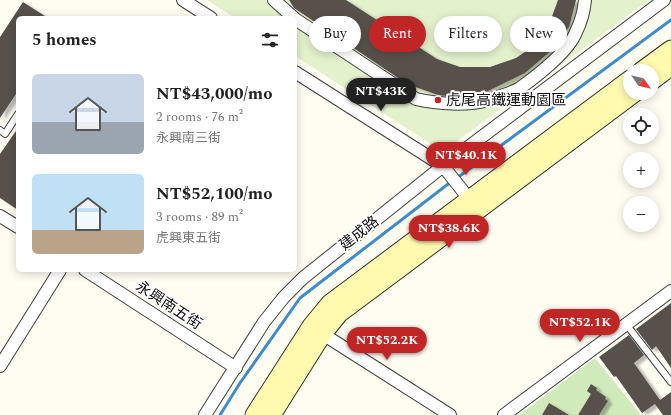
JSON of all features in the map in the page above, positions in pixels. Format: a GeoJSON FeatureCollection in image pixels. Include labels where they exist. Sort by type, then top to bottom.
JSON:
{"type":"FeatureCollection","features":[{"type":"Feature","properties":{"kind":"street"},"geometry":{"type":"LineString","coordinates":[[183,0],[208,16]]}},
{"type":"Feature","properties":{"kind":"street"},"geometry":{"type":"LineString","coordinates":[[274,0],[291,16]]}},
{"type":"Feature","properties":{"kind":"street"},"geometry":{"type":"LineString","coordinates":[[297,21],[416,99],[434,103],[463,103],[488,100],[519,88],[557,59],[576,34],[584,10],[585,0]]}},
{"type":"Feature","properties":{"kind":"street","name":"建成路"},"geometry":{"type":"LineString","coordinates":[[205,415],[264,322],[284,297],[303,278],[664,0]]}},
{"type":"Feature","properties":{"kind":"street"},"geometry":{"type":"LineString","coordinates":[[651,64],[671,49]]}},
{"type":"Feature","properties":{"kind":"street"},"geometry":{"type":"LineString","coordinates":[[659,76],[671,67]]}},
{"type":"Feature","properties":{"kind":"street"},"geometry":{"type":"LineString","coordinates":[[297,73],[446,169],[470,202]]}},
{"type":"Feature","properties":{"kind":"street"},"geometry":{"type":"LineString","coordinates":[[254,415],[317,330],[339,314],[470,202],[623,84]]}},
{"type":"Feature","properties":{"kind":"street"},"geometry":{"type":"LineString","coordinates":[[470,202],[624,100]]}},
{"type":"Feature","properties":{"kind":"street"},"geometry":{"type":"LineString","coordinates":[[0,216],[16,226]]}},
{"type":"Feature","properties":{"kind":"street"},"geometry":{"type":"LineString","coordinates":[[0,366],[59,272]]}},
{"type":"Feature","properties":{"kind":"street","name":"永興南五街"},"geometry":{"type":"LineString","coordinates":[[88,272],[236,368]]}},
{"type":"Feature","properties":{"kind":"street"},"geometry":{"type":"LineString","coordinates":[[504,415],[671,291]]}},
{"type":"Feature","properties":{"kind":"street"},"geometry":{"type":"LineString","coordinates":[[272,415],[317,330]]}},
{"type":"Feature","properties":{"kind":"street"},"geometry":{"type":"LineString","coordinates":[[317,330],[450,415]]}},
{"type":"Feature","properties":{"kind":"lane"},"geometry":{"type":"LineString","coordinates":[[0,130],[5,134],[16,117]]}},
{"type":"Feature","properties":{"kind":"lane"},"geometry":{"type":"LineString","coordinates":[[626,324],[671,382]]}},
{"type":"Feature","properties":{"kind":"green space","name":"虎尾高鐵運動園區"},"geometry":{"type":"Polygon","coordinates":[[[207,0],[649,0],[449,147],[444,148],[431,144],[297,57],[297,16],[232,16],[207,0]]]}},
{"type":"Feature","properties":{"kind":"green space"},"geometry":{"type":"Polygon","coordinates":[[[595,358],[641,415],[519,415],[595,358]]]}},
{"type":"Feature","properties":{"kind":"building"},"geometry":{"type":"Polygon","coordinates":[[[289,0],[346,0],[371,16],[369,16],[369,52],[426,52],[437,59],[460,67],[490,67],[516,58],[525,52],[550,52],[525,73],[482,94],[447,96],[438,95],[407,84],[359,52],[361,52],[361,16],[309,16],[309,18],[294,8],[289,0]]]}},
{"type":"Feature","properties":{"kind":"building"},"geometry":{"type":"Polygon","coordinates":[[[558,0],[576,0],[567,30],[567,16],[552,16],[558,0]]]}},
{"type":"Feature","properties":{"kind":"building"},"geometry":{"type":"Polygon","coordinates":[[[23,2],[45,16],[16,16],[16,94],[0,118],[0,37],[23,2]]]}},
{"type":"Feature","properties":{"kind":"building"},"geometry":{"type":"Polygon","coordinates":[[[16,131],[16,209],[0,198],[0,154],[16,131]]]}},
{"type":"Feature","properties":{"kind":"building"},"geometry":{"type":"Polygon","coordinates":[[[671,303],[671,368],[656,346],[652,350],[636,329],[671,303]]]}},
{"type":"Feature","properties":{"kind":"building"},"geometry":{"type":"Polygon","coordinates":[[[629,335],[644,355],[634,363],[660,400],[671,392],[671,415],[663,415],[655,404],[642,413],[616,376],[614,377],[599,357],[629,335]]]}},
{"type":"Feature","properties":{"kind":"building"},"geometry":{"type":"Polygon","coordinates":[[[591,384],[597,388],[596,390],[606,397],[605,399],[608,401],[599,415],[578,415],[591,394],[587,391],[591,384]]]}},
{"type":"Feature","properties":{"kind":"building"},"geometry":{"type":"Polygon","coordinates":[[[549,403],[569,415],[542,415],[549,403]]]}},
{"type":"Feature","properties":{"kind":"waterway"},"geometry":{"type":"LineString","coordinates":[[457,178],[671,20]]}},
{"type":"Feature","properties":{"kind":"waterway"},"geometry":{"type":"LineString","coordinates":[[220,415],[240,383],[300,298],[452,181]]}},
{"type":"Feature","properties":{"kind":"place","name":"虎尾高鐵運動園區"},"geometry":{"type":"Point","coordinates":[438,100]}}]}
